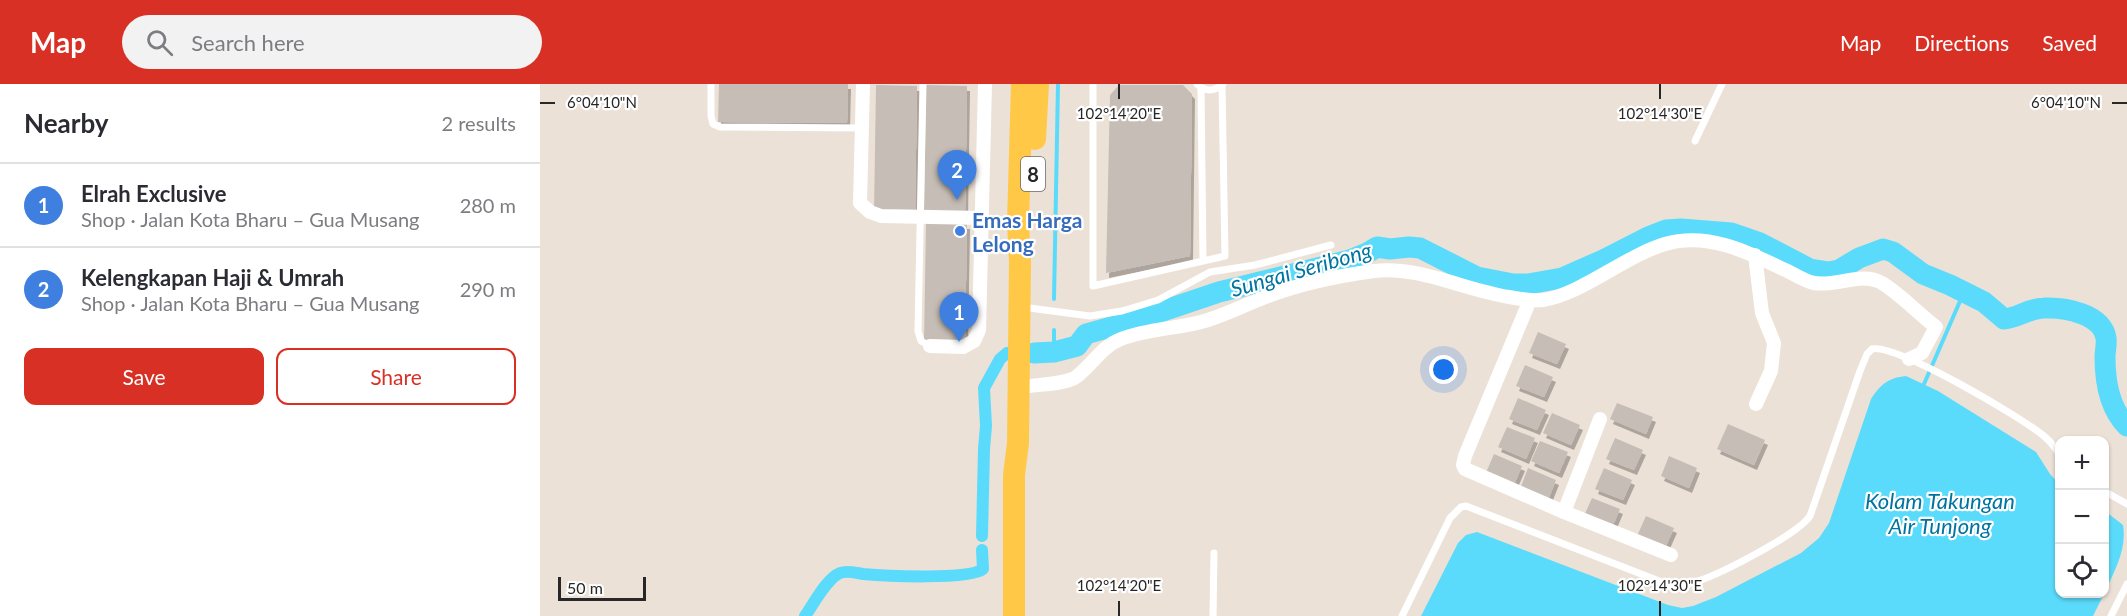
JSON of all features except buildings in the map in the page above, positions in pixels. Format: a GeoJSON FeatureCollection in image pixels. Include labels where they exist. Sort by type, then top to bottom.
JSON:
{"type":"FeatureCollection","features":[{"type":"Feature","properties":{"kind":"main road","name":"8"},"geometry":{"type":"LineString","coordinates":[[1014,616],[1014,475],[1018,443],[1020,262],[1018,223],[1022,84]]}},
{"type":"Feature","properties":{"kind":"main road","name":"8"},"geometry":{"type":"LineString","coordinates":[[1020,262],[1030,225],[1038,84]]}},
{"type":"Feature","properties":{"kind":"main road","name":"8"},"geometry":{"type":"LineString","coordinates":[[1018,443],[1022,460],[1026,616]]}},
{"type":"Feature","properties":{"kind":"street"},"geometry":{"type":"LineString","coordinates":[[863,84],[860,203],[870,212],[881,216],[982,218]]}},
{"type":"Feature","properties":{"kind":"street"},"geometry":{"type":"LineString","coordinates":[[930,346],[963,347],[974,341],[979,330],[985,84]]}},
{"type":"Feature","properties":{"kind":"street"},"geometry":{"type":"LineString","coordinates":[[1018,388],[1074,378],[1106,347],[1119,339],[1206,321],[1264,297],[1297,287],[1373,271],[1392,270],[1415,272],[1473,290],[1530,300],[1545,300],[1563,295],[1644,252],[1666,244],[1687,241],[1714,242],[1740,248],[1810,282],[1834,284],[1861,278],[1882,283],[1936,327],[1922,353],[1909,359]]}},
{"type":"Feature","properties":{"kind":"street"},"geometry":{"type":"LineString","coordinates":[[1755,255],[1761,313],[1774,343],[1771,371],[1756,404]]}},
{"type":"Feature","properties":{"kind":"street"},"geometry":{"type":"LineString","coordinates":[[1530,300],[1463,465],[1470,472],[1671,555]]}},
{"type":"Feature","properties":{"kind":"street"},"geometry":{"type":"LineString","coordinates":[[1564,512],[1600,419]]}},
{"type":"Feature","properties":{"kind":"lane"},"geometry":{"type":"LineString","coordinates":[[711,84],[711,116],[713,124],[720,127],[862,128]]}},
{"type":"Feature","properties":{"kind":"lane"},"geometry":{"type":"LineString","coordinates":[[923,84],[918,331],[921,341],[930,346]]}},
{"type":"Feature","properties":{"kind":"lane"},"geometry":{"type":"LineString","coordinates":[[1093,84],[1093,286],[1203,261],[1225,256],[1222,84],[1212,90],[1199,86],[1203,261]]}},
{"type":"Feature","properties":{"kind":"lane"},"geometry":{"type":"LineString","coordinates":[[1695,141],[1722,84]]}},
{"type":"Feature","properties":{"kind":"lane"},"geometry":{"type":"LineString","coordinates":[[1019,307],[1090,316],[1122,311],[1158,300],[1210,272],[1255,265],[1331,245]]}},
{"type":"Feature","properties":{"kind":"lane"},"geometry":{"type":"LineString","coordinates":[[1402,616],[1450,518],[1461,507],[1466,506],[1667,584],[1691,583],[1719,572],[1786,537],[1804,524],[1810,516],[1867,354],[1872,349],[1882,348],[1936,370],[2046,438],[2055,449]]}},
{"type":"Feature","properties":{"kind":"lane"},"geometry":{"type":"LineString","coordinates":[[2109,494],[2127,504]]}},
{"type":"Feature","properties":{"kind":"lane"},"geometry":{"type":"LineString","coordinates":[[1213,616],[1214,553]]}},
{"type":"Feature","properties":{"kind":"lane"},"geometry":{"type":"LineString","coordinates":[[2110,616],[2127,584]]}},
{"type":"Feature","properties":{"kind":"water","name":"Kolam Takungan Air Tunjong"},"geometry":{"type":"Polygon","coordinates":[[[1906,376],[1938,391],[2036,452],[2055,480],[2055,598],[2102,598],[2093,616],[1421,616],[1458,543],[1466,535],[1477,532],[1668,605],[1682,608],[1716,597],[1801,553],[1819,538],[1829,523],[1871,399],[1878,389],[1894,378],[1906,376]]]}},
{"type":"Feature","properties":{"kind":"water"},"geometry":{"type":"Polygon","coordinates":[[[2109,514],[2123,525],[2124,534],[2119,559],[2109,583],[2109,514]]]}},
{"type":"Feature","properties":{"kind":"waterway"},"geometry":{"type":"LineString","coordinates":[[1054,299],[1058,84]]}},
{"type":"Feature","properties":{"kind":"waterway","name":"Sungai Seribong"},"geometry":{"type":"LineString","coordinates":[[1034,353],[1054,352],[1077,346],[1086,334],[1219,292],[1350,260],[1377,247],[1420,248],[1477,277],[1513,284],[1528,284],[1562,278],[1648,237],[1666,230],[1681,229],[1731,233],[1760,243],[1810,269],[1829,272],[1839,270],[1859,258],[1883,249],[1893,252],[1923,274],[1984,302],[2004,319],[2044,308],[2062,309],[2081,314],[2098,323],[2103,330],[2106,340],[2105,366],[2109,394],[2116,411],[2127,426]]}},
{"type":"Feature","properties":{"kind":"waterway"},"geometry":{"type":"LineString","coordinates":[[1924,384],[1964,292]]}},
{"type":"Feature","properties":{"kind":"waterway"},"geometry":{"type":"LineString","coordinates":[[1054,330],[1054,352]]}},
{"type":"Feature","properties":{"kind":"waterway"},"geometry":{"type":"LineString","coordinates":[[982,536],[986,426],[984,388],[1000,359],[1007,353]]}},
{"type":"Feature","properties":{"kind":"waterway"},"geometry":{"type":"LineString","coordinates":[[805,616],[825,586],[840,573],[907,576],[962,575],[983,569],[982,550]]}},
{"type":"Feature","properties":{"kind":"place","name":"Kelengkapan Haji & Umrah"},"geometry":{"type":"Point","coordinates":[957,200]}},
{"type":"Feature","properties":{"kind":"place","name":"Emas Harga Lelong"},"geometry":{"type":"Point","coordinates":[960,231]}},
{"type":"Feature","properties":{"kind":"place","name":"Elrah Exclusive"},"geometry":{"type":"Point","coordinates":[959,342]}}]}
